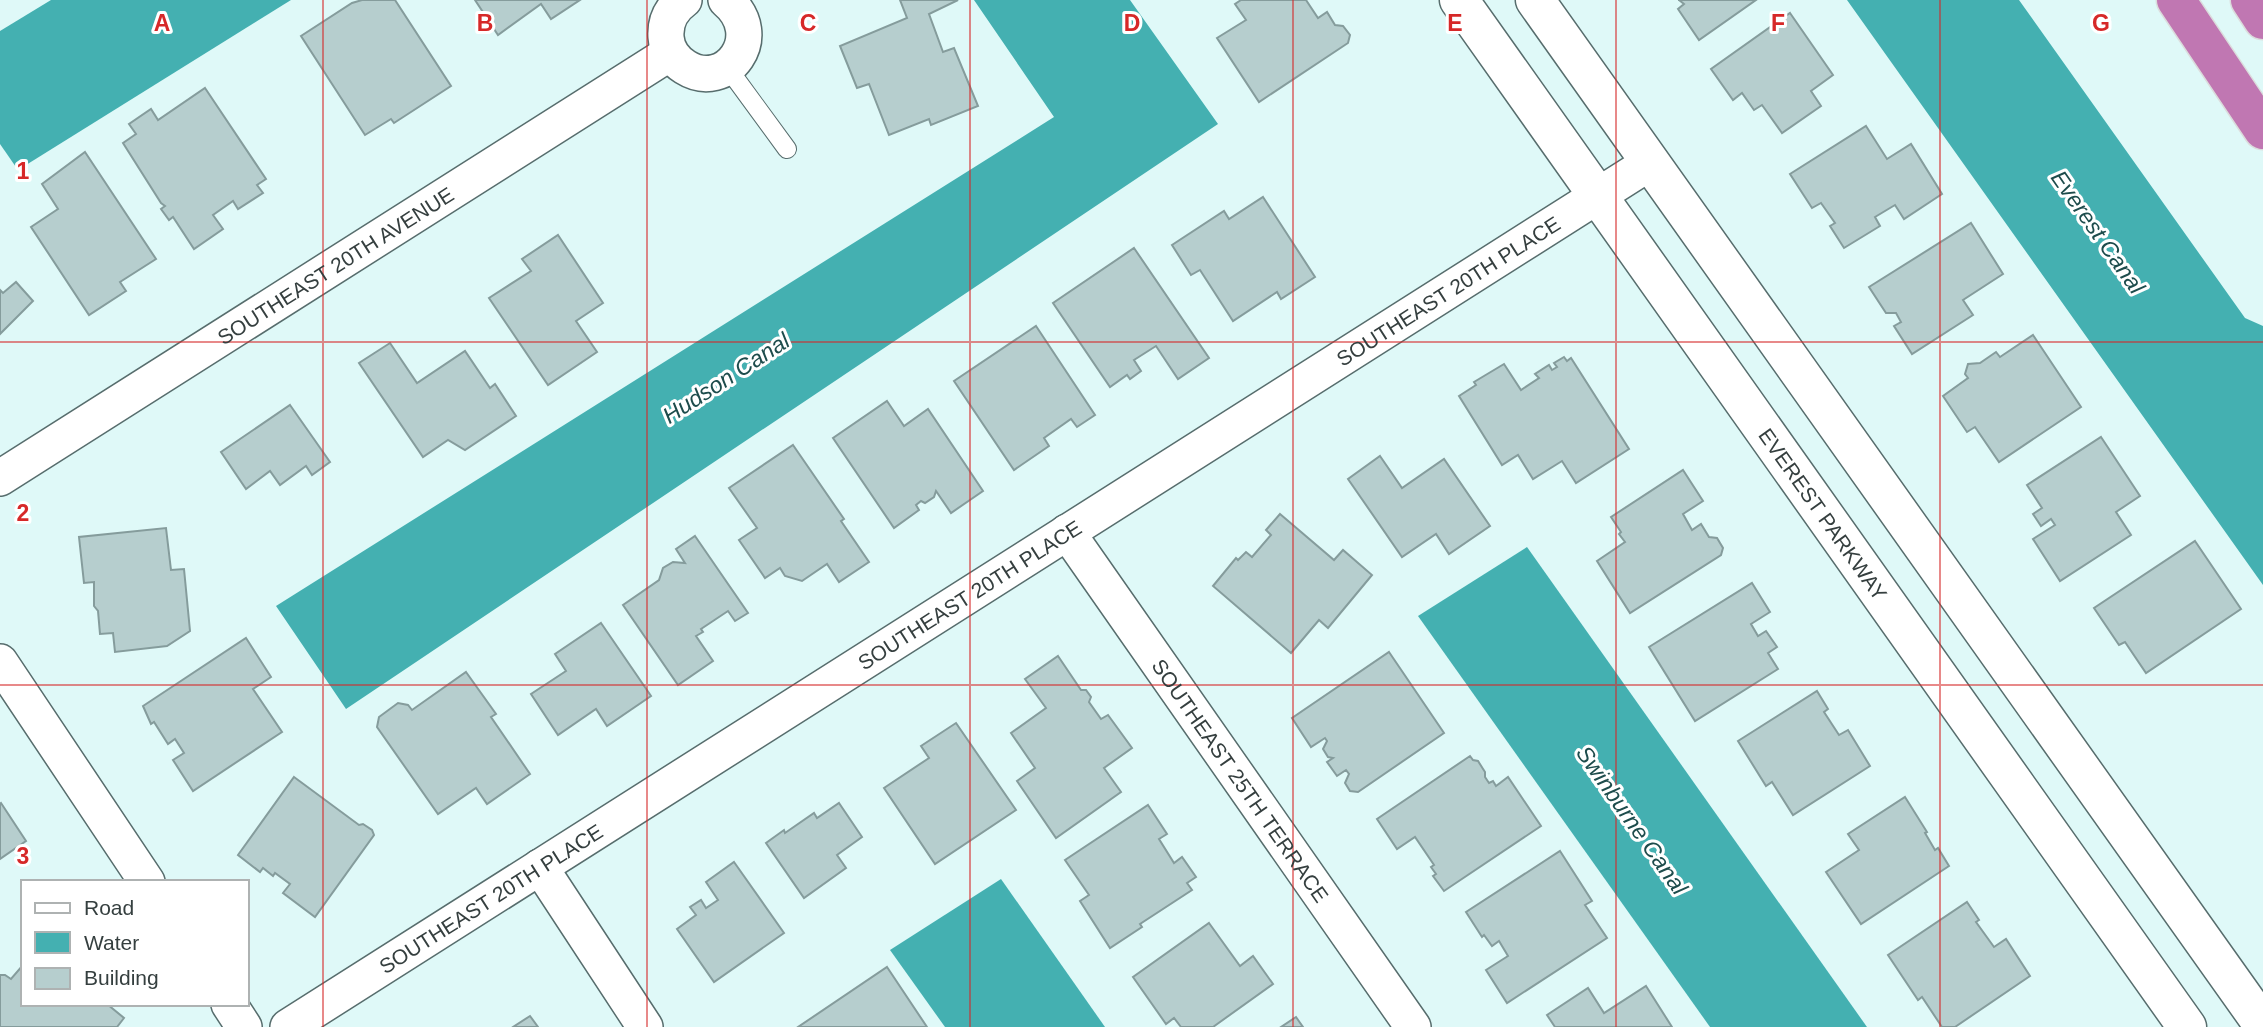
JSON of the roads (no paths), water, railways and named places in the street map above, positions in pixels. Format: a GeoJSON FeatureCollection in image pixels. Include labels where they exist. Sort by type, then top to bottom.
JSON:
{"type":"FeatureCollection","features":[{"type":"Feature","properties":{"kind":"highway"},"geometry":{"type":"LineString","coordinates":[[2176,0],[2263,131]]}},
{"type":"Feature","properties":{"kind":"highway"},"geometry":{"type":"LineString","coordinates":[[2250,0],[2263,20]]}},
{"type":"Feature","properties":{"kind":"street"},"geometry":{"type":"LineString","coordinates":[[684,0],[669,16],[666,28],[670,52],[678,63],[702,74],[727,67],[737,58],[743,46],[745,33],[742,19],[726,0]]}},
{"type":"Feature","properties":{"kind":"street","name":"EVEREST PARKWAY"},"geometry":{"type":"LineString","coordinates":[[1459,0],[2187,1027]]}},
{"type":"Feature","properties":{"kind":"street"},"geometry":{"type":"LineString","coordinates":[[1535,0],[2263,1025]]}},
{"type":"Feature","properties":{"kind":"street","name":"SOUTHEAST 20TH AVENUE"},"geometry":{"type":"LineString","coordinates":[[0,478],[670,52]]}},
{"type":"Feature","properties":{"kind":"street","name":"SOUTHEAST 20TH PLACE"},"geometry":{"type":"LineString","coordinates":[[288,1027],[1651,162]]}},
{"type":"Feature","properties":{"kind":"street","name":"SOUTHEAST 25TH TERRACE"},"geometry":{"type":"LineString","coordinates":[[1067,532],[1413,1027]]}},
{"type":"Feature","properties":{"kind":"street"},"geometry":{"type":"LineString","coordinates":[[0,662],[146,880]]}},
{"type":"Feature","properties":{"kind":"street"},"geometry":{"type":"LineString","coordinates":[[540,867],[645,1027]]}},
{"type":"Feature","properties":{"kind":"street"},"geometry":{"type":"LineString","coordinates":[[230,1006],[244,1027]]}},
{"type":"Feature","properties":{"kind":"lane"},"geometry":{"type":"LineString","coordinates":[[727,67],[787,149]]}},
{"type":"Feature","properties":{"kind":"water"},"geometry":{"type":"Polygon","coordinates":[[[51,0],[291,0],[18,170],[0,144],[0,31],[51,0]]]}},
{"type":"Feature","properties":{"kind":"water","name":"Hudson Canal"},"geometry":{"type":"Polygon","coordinates":[[[974,0],[1130,0],[1218,124],[346,709],[276,606],[1054,117],[974,0]]]}},
{"type":"Feature","properties":{"kind":"water","name":"Everest Canal"},"geometry":{"type":"Polygon","coordinates":[[[1847,0],[2019,0],[2245,318],[2263,326],[2263,585],[1847,0]]]}},
{"type":"Feature","properties":{"kind":"water","name":"Swinburne Canal"},"geometry":{"type":"Polygon","coordinates":[[[1527,547],[1867,1027],[1710,1027],[1418,616],[1527,547]]]}},
{"type":"Feature","properties":{"kind":"water"},"geometry":{"type":"Polygon","coordinates":[[[1001,879],[1105,1027],[945,1027],[890,950],[1001,879]]]}}]}
